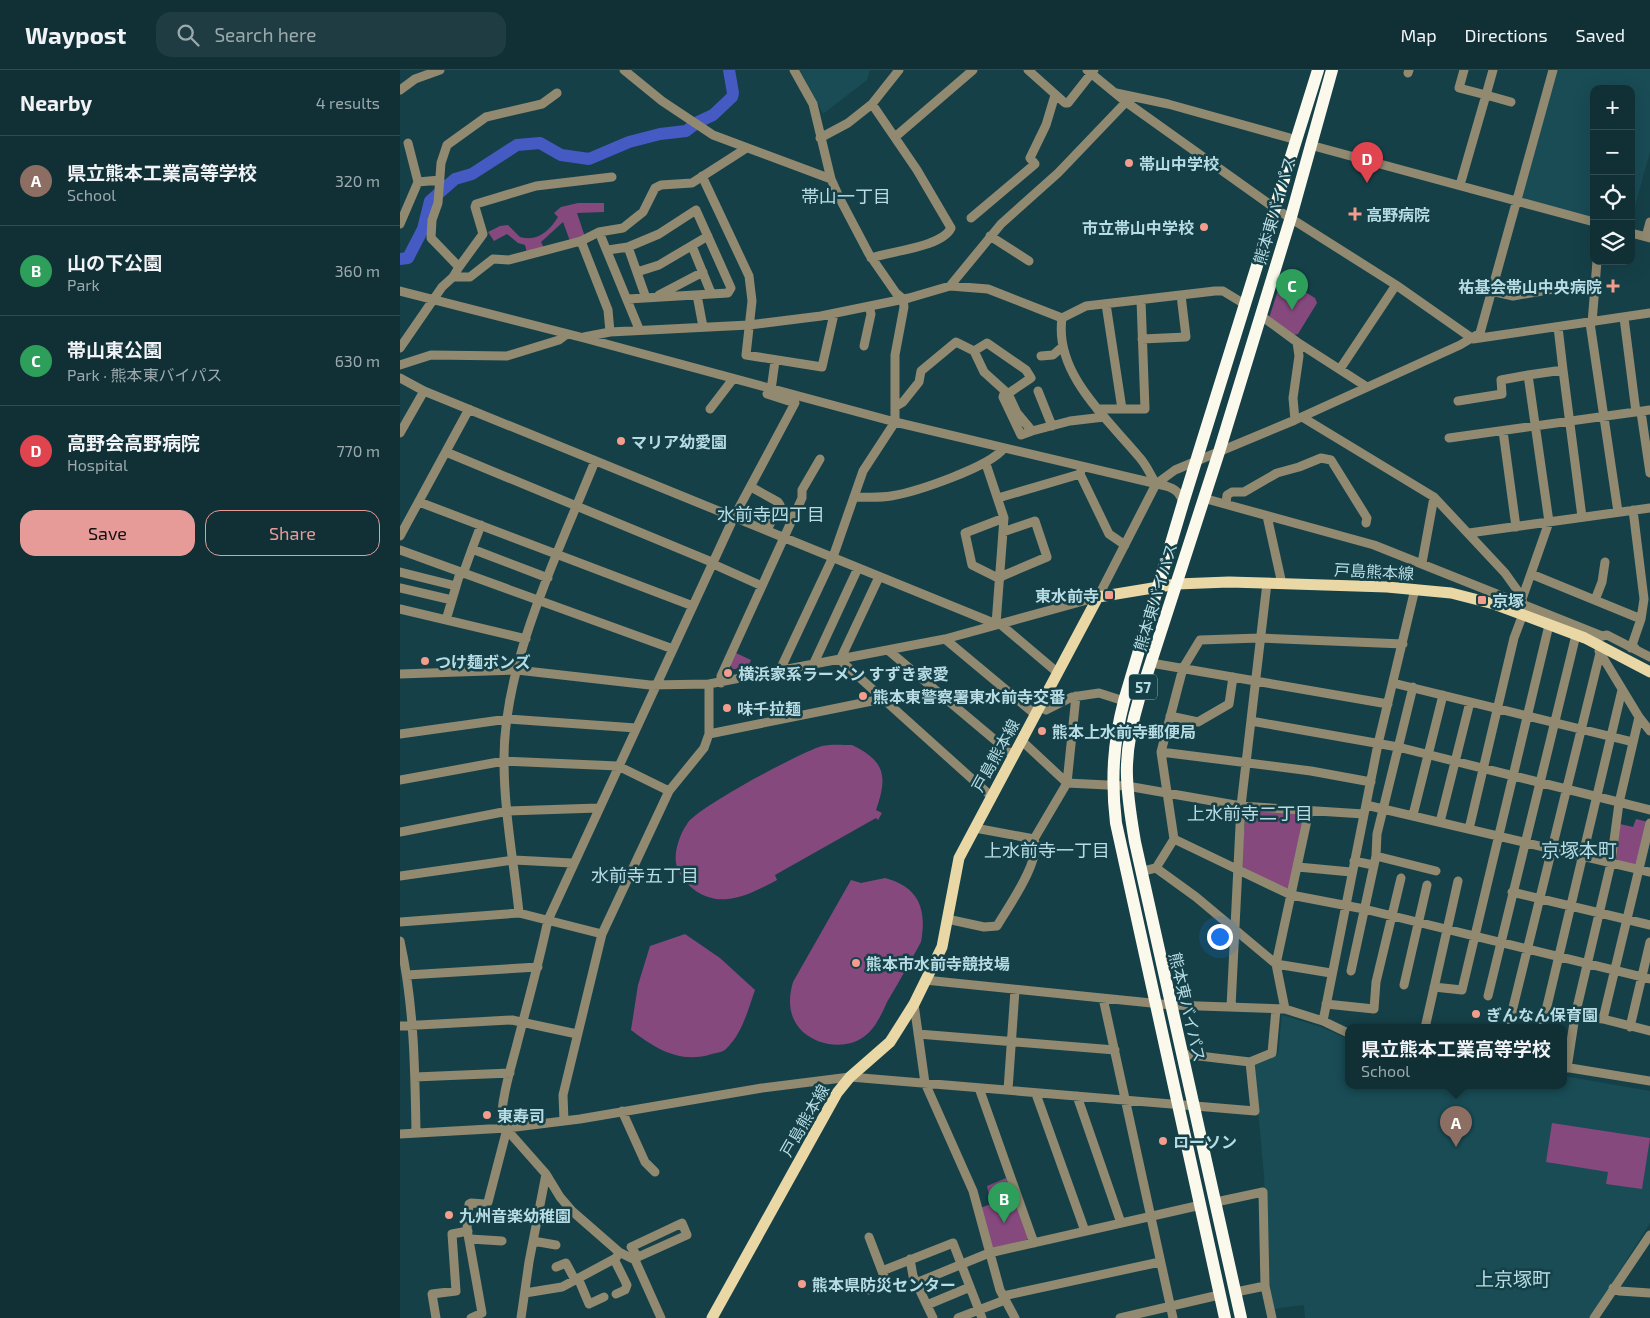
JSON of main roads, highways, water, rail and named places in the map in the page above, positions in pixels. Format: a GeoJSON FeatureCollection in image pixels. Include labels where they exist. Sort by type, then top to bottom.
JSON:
{"type":"FeatureCollection","features":[{"type":"Feature","properties":{"kind":"highway","name":"熊本東バイパス"},"geometry":{"type":"LineString","coordinates":[[1225,1318],[1180,1106],[1116,823],[1112,785],[1118,726],[1124,701],[1183,503],[1198,460],[1318,70]]}},
{"type":"Feature","properties":{"kind":"highway","name":"熊本東バイパス"},"geometry":{"type":"LineString","coordinates":[[1241,1318],[1143,870],[1135,842],[1127,786],[1129,734],[1219,452],[1332,70]]}},
{"type":"Feature","properties":{"kind":"main road","name":"戸島熊本線"},"geometry":{"type":"LineString","coordinates":[[712,1318],[837,1093],[850,1077],[890,1042],[914,1004],[942,947],[959,858],[1098,597],[1176,584],[1267,583],[1415,589],[1522,606],[1549,625],[1599,644],[1650,672]]}},
{"type":"Feature","properties":{"kind":"waterway"},"geometry":{"type":"LineString","coordinates":[[400,259],[408,258],[423,229],[430,201],[455,179],[472,174],[517,145],[540,143],[561,155],[589,159],[629,142],[660,134],[686,131],[698,122],[713,115],[732,97],[729,70]]}},
{"type":"Feature","properties":{"kind":"place","name":"帯山中学校"},"geometry":{"type":"Point","coordinates":[1129,163]}},
{"type":"Feature","properties":{"kind":"place","name":"高野会高野病院"},"geometry":{"type":"Point","coordinates":[1367,183]}},
{"type":"Feature","properties":{"kind":"place","name":"高野病院"},"geometry":{"type":"Point","coordinates":[1355,214]}},
{"type":"Feature","properties":{"kind":"place","name":"市立帯山中学校"},"geometry":{"type":"Point","coordinates":[1204,227]}},
{"type":"Feature","properties":{"kind":"place","name":"祐基会帯山中央病院"},"geometry":{"type":"Point","coordinates":[1613,286]}},
{"type":"Feature","properties":{"kind":"place","name":"帯山東公園"},"geometry":{"type":"Point","coordinates":[1292,310]}},
{"type":"Feature","properties":{"kind":"place","name":"マリア幼愛園"},"geometry":{"type":"Point","coordinates":[621,441]}},
{"type":"Feature","properties":{"kind":"place","name":"東水前寺"},"geometry":{"type":"Point","coordinates":[1109,595]}},
{"type":"Feature","properties":{"kind":"place","name":"京塚"},"geometry":{"type":"Point","coordinates":[1482,600]}},
{"type":"Feature","properties":{"kind":"place","name":"つけ麺ボンズ"},"geometry":{"type":"Point","coordinates":[425,661]}},
{"type":"Feature","properties":{"kind":"place","name":"横浜家系ラーメン すずき家愛"},"geometry":{"type":"Point","coordinates":[728,673]}},
{"type":"Feature","properties":{"kind":"place","name":"熊本東警察署東水前寺交番"},"geometry":{"type":"Point","coordinates":[863,696]}},
{"type":"Feature","properties":{"kind":"place","name":"味千拉麺"},"geometry":{"type":"Point","coordinates":[727,708]}},
{"type":"Feature","properties":{"kind":"place","name":"熊本上水前寺郵便局"},"geometry":{"type":"Point","coordinates":[1042,731]}},
{"type":"Feature","properties":{"kind":"place","name":"熊本市水前寺競技場"},"geometry":{"type":"Point","coordinates":[856,963]}},
{"type":"Feature","properties":{"kind":"place","name":"ぎんなん保育園"},"geometry":{"type":"Point","coordinates":[1476,1014]}},
{"type":"Feature","properties":{"kind":"place","name":"東寿司"},"geometry":{"type":"Point","coordinates":[487,1115]}},
{"type":"Feature","properties":{"kind":"place","name":"ローソン"},"geometry":{"type":"Point","coordinates":[1163,1141]}},
{"type":"Feature","properties":{"kind":"place","name":"県立熊本工業高等学校"},"geometry":{"type":"Point","coordinates":[1456,1147]}},
{"type":"Feature","properties":{"kind":"place","name":"九州音楽幼稚園"},"geometry":{"type":"Point","coordinates":[449,1215]}},
{"type":"Feature","properties":{"kind":"place","name":"山の下公園"},"geometry":{"type":"Point","coordinates":[1004,1223]}},
{"type":"Feature","properties":{"kind":"place","name":"熊本県防災センター"},"geometry":{"type":"Point","coordinates":[802,1284]}},
{"type":"Feature","properties":{"kind":"district","name":"帯山一丁目"},"geometry":{"type":"Point","coordinates":[846,196]}},
{"type":"Feature","properties":{"kind":"district","name":"水前寺四丁目"},"geometry":{"type":"Point","coordinates":[771,514]}},
{"type":"Feature","properties":{"kind":"district","name":"上水前寺二丁目"},"geometry":{"type":"Point","coordinates":[1250,813]}},
{"type":"Feature","properties":{"kind":"district","name":"京塚本町"},"geometry":{"type":"Point","coordinates":[1579,849]}},
{"type":"Feature","properties":{"kind":"district","name":"上水前寺一丁目"},"geometry":{"type":"Point","coordinates":[1047,850]}},
{"type":"Feature","properties":{"kind":"district","name":"水前寺五丁目"},"geometry":{"type":"Point","coordinates":[645,875]}},
{"type":"Feature","properties":{"kind":"district","name":"上京塚町"},"geometry":{"type":"Point","coordinates":[1513,1278]}}]}
